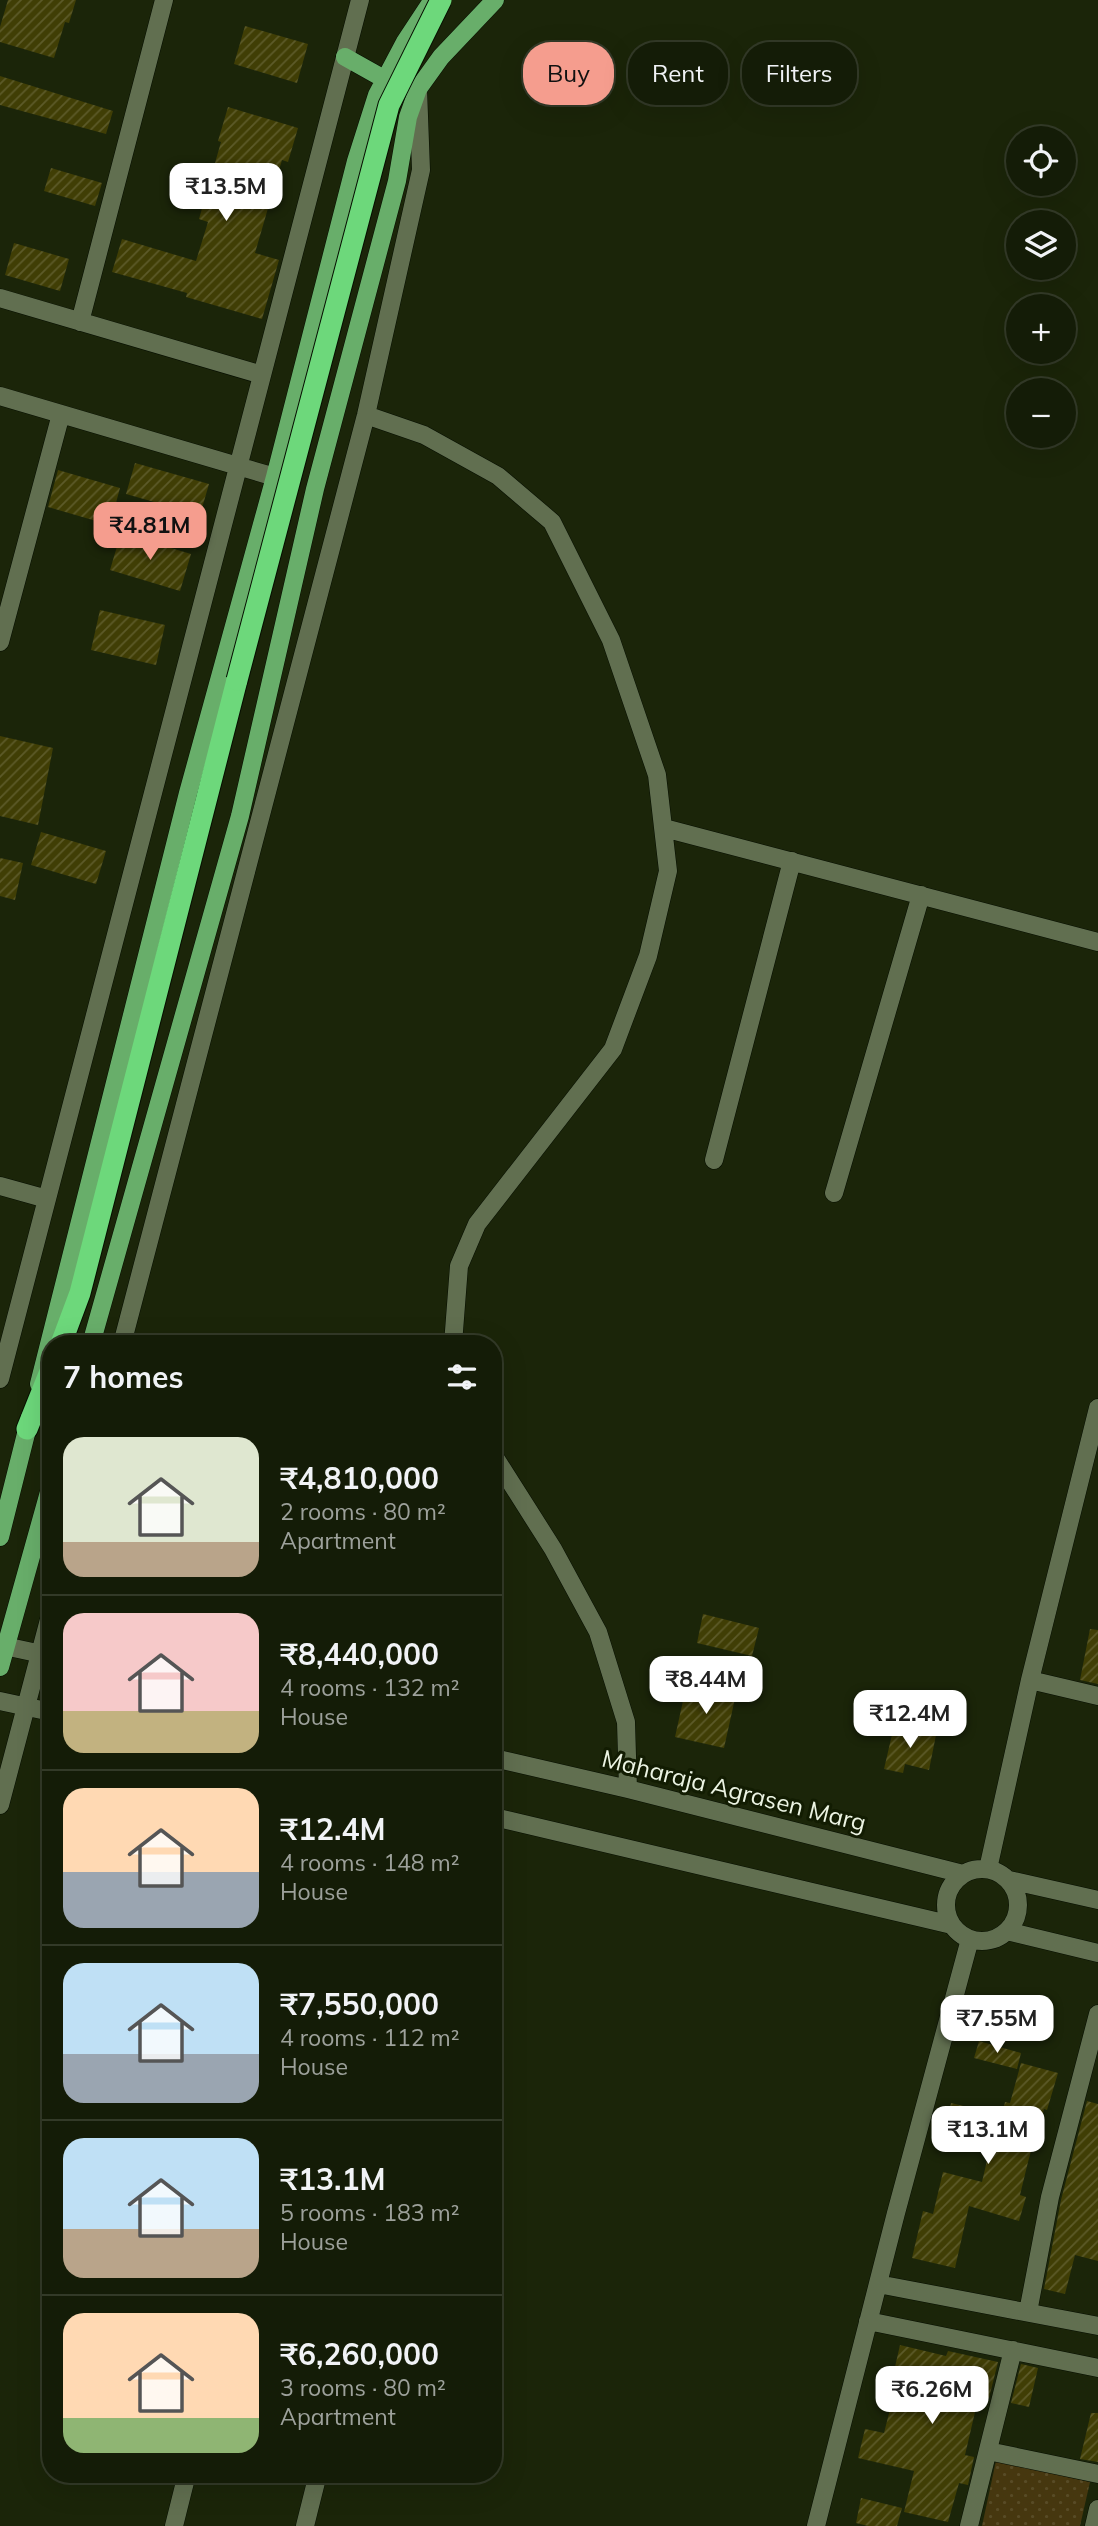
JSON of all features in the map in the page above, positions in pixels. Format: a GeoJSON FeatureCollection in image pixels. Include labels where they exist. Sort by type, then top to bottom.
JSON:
{"type":"FeatureCollection","features":[{"type":"Feature","properties":{"kind":"highway"},"geometry":{"type":"LineString","coordinates":[[64,1335],[80,1293],[388,105],[441,0]]}},
{"type":"Feature","properties":{"kind":"highway"},"geometry":{"type":"LineString","coordinates":[[27,1429],[42,1392]]}},
{"type":"Feature","properties":{"kind":"main road"},"geometry":{"type":"LineString","coordinates":[[51,1335],[188,793],[275,477],[356,161],[377,95],[405,42],[433,0]]}},
{"type":"Feature","properties":{"kind":"main road"},"geometry":{"type":"LineString","coordinates":[[93,1335],[240,816],[315,489],[397,181],[408,117],[418,89],[441,57],[495,0]]}},
{"type":"Feature","properties":{"kind":"main road"},"geometry":{"type":"LineString","coordinates":[[405,42],[441,57]]}},
{"type":"Feature","properties":{"kind":"main road"},"geometry":{"type":"LineString","coordinates":[[345,57],[386,80]]}},
{"type":"Feature","properties":{"kind":"main road"},"geometry":{"type":"LineString","coordinates":[[0,1537],[42,1370]]}},
{"type":"Feature","properties":{"kind":"main road"},"geometry":{"type":"LineString","coordinates":[[0,1667],[3,1646],[42,1515]]}},
{"type":"Feature","properties":{"kind":"street"},"geometry":{"type":"LineString","coordinates":[[0,1378],[360,0]]}},
{"type":"Feature","properties":{"kind":"street"},"geometry":{"type":"LineString","coordinates":[[80,322],[161,1]]}},
{"type":"Feature","properties":{"kind":"street"},"geometry":{"type":"LineString","coordinates":[[123,1335],[366,415],[421,170],[418,89]]}},
{"type":"Feature","properties":{"kind":"street"},"geometry":{"type":"LineString","coordinates":[[0,298],[262,375]]}},
{"type":"Feature","properties":{"kind":"street"},"geometry":{"type":"LineString","coordinates":[[0,396],[275,477]]}},
{"type":"Feature","properties":{"kind":"street"},"geometry":{"type":"LineString","coordinates":[[0,642],[61,414]]}},
{"type":"Feature","properties":{"kind":"street"},"geometry":{"type":"LineString","coordinates":[[366,415],[424,435],[498,476],[552,522],[611,640],[657,775],[664,828],[668,871],[648,956],[613,1049],[477,1224],[459,1266],[454,1335]]}},
{"type":"Feature","properties":{"kind":"street"},"geometry":{"type":"LineString","coordinates":[[664,828],[1098,942]]}},
{"type":"Feature","properties":{"kind":"street"},"geometry":{"type":"LineString","coordinates":[[714,1160],[792,861]]}},
{"type":"Feature","properties":{"kind":"street"},"geometry":{"type":"LineString","coordinates":[[834,1193],[921,895]]}},
{"type":"Feature","properties":{"kind":"street"},"geometry":{"type":"LineString","coordinates":[[0,1186],[47,1199]]}},
{"type":"Feature","properties":{"kind":"street"},"geometry":{"type":"LineString","coordinates":[[988,1869],[1030,1680],[1098,1408]]}},
{"type":"Feature","properties":{"kind":"street"},"geometry":{"type":"LineString","coordinates":[[502,1469],[553,1549],[598,1632],[626,1722],[628,1789]]}},
{"type":"Feature","properties":{"kind":"street"},"geometry":{"type":"LineString","coordinates":[[3,1646],[42,1654]]}},
{"type":"Feature","properties":{"kind":"street"},"geometry":{"type":"LineString","coordinates":[[0,1805],[26,1707],[42,1663]]}},
{"type":"Feature","properties":{"kind":"street"},"geometry":{"type":"LineString","coordinates":[[1030,1680],[1098,1696]]}},
{"type":"Feature","properties":{"kind":"street"},"geometry":{"type":"LineString","coordinates":[[0,1701],[42,1710]]}},
{"type":"Feature","properties":{"kind":"street","name":"Maharaja Agrasen Marg"},"geometry":{"type":"LineString","coordinates":[[502,1760],[963,1874]]}},
{"type":"Feature","properties":{"kind":"street"},"geometry":{"type":"LineString","coordinates":[[502,1819],[952,1925]]}},
{"type":"Feature","properties":{"kind":"street"},"geometry":{"type":"LineString","coordinates":[[1009,1880],[1016,1891],[1018,1903],[1017,1915],[1007,1931],[992,1940],[981,1941],[970,1939],[952,1925],[946,1903],[948,1892],[963,1874],[975,1869],[988,1869],[1009,1880],[1098,1900]]}},
{"type":"Feature","properties":{"kind":"street"},"geometry":{"type":"LineString","coordinates":[[1007,1931],[1098,1952]]}},
{"type":"Feature","properties":{"kind":"street"},"geometry":{"type":"LineString","coordinates":[[816,2526],[970,1939]]}},
{"type":"Feature","properties":{"kind":"street"},"geometry":{"type":"LineString","coordinates":[[1028,2312],[1050,2197],[1098,2014]]}},
{"type":"Feature","properties":{"kind":"street"},"geometry":{"type":"LineString","coordinates":[[878,2284],[1098,2326]]}},
{"type":"Feature","properties":{"kind":"street"},"geometry":{"type":"LineString","coordinates":[[868,2321],[1098,2368]]}},
{"type":"Feature","properties":{"kind":"street"},"geometry":{"type":"LineString","coordinates":[[969,2526],[1013,2350]]}},
{"type":"Feature","properties":{"kind":"street"},"geometry":{"type":"LineString","coordinates":[[988,2451],[1098,2474]]}},
{"type":"Feature","properties":{"kind":"street"},"geometry":{"type":"LineString","coordinates":[[174,2526],[185,2483]]}},
{"type":"Feature","properties":{"kind":"street"},"geometry":{"type":"LineString","coordinates":[[305,2526],[316,2483]]}},
{"type":"Feature","properties":{"kind":"street"},"geometry":{"type":"LineString","coordinates":[[1094,2526],[1098,2509]]}},
{"type":"Feature","properties":{"kind":"shaded area"},"geometry":{"type":"Polygon","coordinates":[[[996,2461],[1090,2482],[1080,2526],[982,2526],[996,2461]]]}},
{"type":"Feature","properties":{"kind":"building"},"geometry":{"type":"Polygon","coordinates":[[[8,0],[76,0],[69,23],[65,22],[54,58],[0,42],[0,27],[8,0]]]}},
{"type":"Feature","properties":{"kind":"building"},"geometry":{"type":"Polygon","coordinates":[[[245,26],[308,44],[297,83],[234,64],[245,26]]]}},
{"type":"Feature","properties":{"kind":"building"},"geometry":{"type":"Polygon","coordinates":[[[0,76],[113,111],[106,134],[0,105],[0,76]]]}},
{"type":"Feature","properties":{"kind":"building"},"geometry":{"type":"Polygon","coordinates":[[[228,107],[298,128],[288,162],[282,160],[255,253],[279,260],[262,319],[186,297],[187,293],[112,272],[122,239],[196,261],[208,222],[199,219],[228,107]]]}},
{"type":"Feature","properties":{"kind":"building"},"geometry":{"type":"Polygon","coordinates":[[[51,168],[102,183],[95,206],[44,191],[51,168]]]}},
{"type":"Feature","properties":{"kind":"building"},"geometry":{"type":"Polygon","coordinates":[[[14,243],[69,259],[60,291],[5,275],[14,243]]]}},
{"type":"Feature","properties":{"kind":"building"},"geometry":{"type":"Polygon","coordinates":[[[135,463],[209,484],[200,515],[126,494],[135,463]]]}},
{"type":"Feature","properties":{"kind":"building"},"geometry":{"type":"Polygon","coordinates":[[[58,470],[120,488],[110,525],[48,507],[58,470]]]}},
{"type":"Feature","properties":{"kind":"building"},"geometry":{"type":"Polygon","coordinates":[[[121,533],[191,554],[180,591],[110,570],[121,533]]]}},
{"type":"Feature","properties":{"kind":"building"},"geometry":{"type":"Polygon","coordinates":[[[100,610],[165,625],[156,665],[91,650],[100,610]]]}},
{"type":"Feature","properties":{"kind":"building"},"geometry":{"type":"Polygon","coordinates":[[[0,736],[53,748],[38,825],[0,816],[0,736]]]}},
{"type":"Feature","properties":{"kind":"building"},"geometry":{"type":"Polygon","coordinates":[[[41,832],[106,851],[96,884],[31,865],[41,832]]]}},
{"type":"Feature","properties":{"kind":"building"},"geometry":{"type":"Polygon","coordinates":[[[0,858],[23,863],[15,900],[0,896],[0,858]]]}},
{"type":"Feature","properties":{"kind":"building"},"geometry":{"type":"Polygon","coordinates":[[[703,1614],[759,1628],[752,1656],[697,1643],[703,1614]]]}},
{"type":"Feature","properties":{"kind":"building"},"geometry":{"type":"Polygon","coordinates":[[[1090,1629],[1098,1630],[1098,1684],[1080,1680],[1090,1629]]]}},
{"type":"Feature","properties":{"kind":"building"},"geometry":{"type":"Polygon","coordinates":[[[687,1683],[736,1694],[724,1748],[675,1737],[687,1683]]]}},
{"type":"Feature","properties":{"kind":"building"},"geometry":{"type":"Polygon","coordinates":[[[894,1726],[936,1735],[929,1770],[905,1764],[903,1773],[884,1769],[894,1726]]]}},
{"type":"Feature","properties":{"kind":"building"},"geometry":{"type":"Polygon","coordinates":[[[979,2041],[1021,2053],[1017,2069],[974,2058],[979,2041]]]}},
{"type":"Feature","properties":{"kind":"building"},"geometry":{"type":"Polygon","coordinates":[[[1021,2063],[1058,2073],[1028,2162],[1020,2195],[1026,2197],[1019,2221],[969,2206],[955,2268],[912,2258],[923,2211],[933,2214],[943,2172],[982,2182],[992,2139],[945,2128],[951,2103],[1002,2115],[1005,2102],[1010,2103],[1021,2063]]]}},
{"type":"Feature","properties":{"kind":"building"},"geometry":{"type":"Polygon","coordinates":[[[1087,2101],[1098,2104],[1098,2261],[1075,2255],[1065,2294],[1044,2289],[1061,2200],[1087,2101]]]}},
{"type":"Feature","properties":{"kind":"building"},"geometry":{"type":"Polygon","coordinates":[[[900,2345],[946,2356],[948,2351],[998,2362],[989,2398],[979,2395],[965,2455],[974,2457],[968,2485],[959,2483],[948,2522],[904,2512],[914,2471],[858,2458],[865,2429],[884,2433],[897,2382],[892,2380],[900,2345]]]}},
{"type":"Feature","properties":{"kind":"building"},"geometry":{"type":"Polygon","coordinates":[[[1021,2364],[1038,2368],[1029,2407],[1011,2403],[1021,2364]]]}},
{"type":"Feature","properties":{"kind":"building"},"geometry":{"type":"Polygon","coordinates":[[[1091,2413],[1098,2413],[1098,2462],[1080,2459],[1091,2413]]]}},
{"type":"Feature","properties":{"kind":"building"},"geometry":{"type":"Polygon","coordinates":[[[861,2498],[902,2508],[897,2526],[868,2526],[856,2523],[861,2498]]]}}]}
